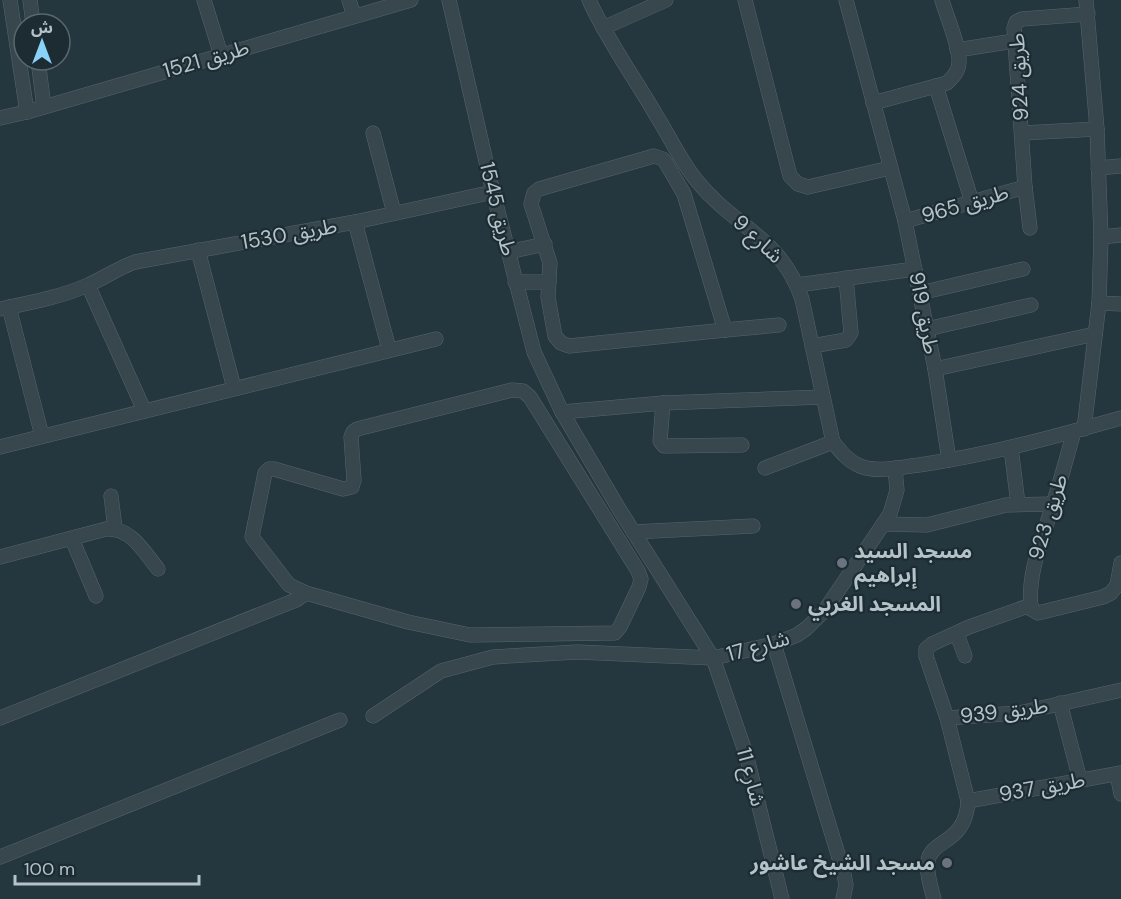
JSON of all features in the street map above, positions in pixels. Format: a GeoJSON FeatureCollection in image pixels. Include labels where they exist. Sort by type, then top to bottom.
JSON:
{"type":"FeatureCollection","features":[{"type":"Feature","properties":{"kind":"street"},"geometry":{"type":"LineString","coordinates":[[10,0],[27,112]]}},
{"type":"Feature","properties":{"kind":"street"},"geometry":{"type":"LineString","coordinates":[[204,0],[221,55]]}},
{"type":"Feature","properties":{"kind":"street"},"geometry":{"type":"LineString","coordinates":[[349,0],[354,16]]}},
{"type":"Feature","properties":{"kind":"street","name":"طريق 1521"},"geometry":{"type":"LineString","coordinates":[[0,118],[411,0]]}},
{"type":"Feature","properties":{"kind":"street","name":"طريق 1545"},"geometry":{"type":"LineString","coordinates":[[449,0],[493,192],[534,352],[562,412],[633,532],[713,658]]}},
{"type":"Feature","properties":{"kind":"street","name":"شارع 9"},"geometry":{"type":"LineString","coordinates":[[589,0],[603,28],[696,180],[707,193],[771,246],[786,264],[797,285],[833,442]]}},
{"type":"Feature","properties":{"kind":"street"},"geometry":{"type":"LineString","coordinates":[[603,28],[666,0]]}},
{"type":"Feature","properties":{"kind":"street"},"geometry":{"type":"LineString","coordinates":[[746,0],[790,176],[798,184],[808,187],[890,168]]}},
{"type":"Feature","properties":{"kind":"street","name":"طريق 919"},"geometry":{"type":"LineString","coordinates":[[846,0],[905,221],[935,369],[949,460]]}},
{"type":"Feature","properties":{"kind":"street"},"geometry":{"type":"LineString","coordinates":[[873,103],[936,86],[947,82],[956,74],[959,62],[957,50],[942,0]]}},
{"type":"Feature","properties":{"kind":"street","name":"طريق 924"},"geometry":{"type":"LineString","coordinates":[[1030,228],[1014,28],[1016,22],[1022,19],[1087,7]]}},
{"type":"Feature","properties":{"kind":"street","name":"طريق 923"},"geometry":{"type":"LineString","coordinates":[[1031,604],[1030,588],[1035,560],[1079,430],[1099,303],[1101,237],[1097,129],[1087,7]]}},
{"type":"Feature","properties":{"kind":"street"},"geometry":{"type":"LineString","coordinates":[[957,50],[1014,41]]}},
{"type":"Feature","properties":{"kind":"street"},"geometry":{"type":"LineString","coordinates":[[40,72],[44,107]]}},
{"type":"Feature","properties":{"kind":"street"},"geometry":{"type":"LineString","coordinates":[[936,86],[972,202]]}},
{"type":"Feature","properties":{"kind":"street","name":"طريق 924"},"geometry":{"type":"LineString","coordinates":[[1022,133],[1097,129]]}},
{"type":"Feature","properties":{"kind":"street"},"geometry":{"type":"LineString","coordinates":[[373,133],[394,213]]}},
{"type":"Feature","properties":{"kind":"street"},"geometry":{"type":"LineString","coordinates":[[725,330],[684,194],[666,163],[658,157],[654,156],[539,189],[534,193],[531,204],[550,263],[548,297],[555,336],[561,343],[569,346],[778,326]]}},
{"type":"Feature","properties":{"kind":"street"},"geometry":{"type":"LineString","coordinates":[[1098,168],[1121,166]]}},
{"type":"Feature","properties":{"kind":"street","name":"طريق 965"},"geometry":{"type":"LineString","coordinates":[[905,221],[1025,187]]}},
{"type":"Feature","properties":{"kind":"street","name":"طريق 1530"},"geometry":{"type":"LineString","coordinates":[[4,308],[44,299],[88,285],[119,267],[135,262],[355,222],[493,192]]}},
{"type":"Feature","properties":{"kind":"street"},"geometry":{"type":"LineString","coordinates":[[355,222],[389,349]]}},
{"type":"Feature","properties":{"kind":"street"},"geometry":{"type":"LineString","coordinates":[[1101,237],[1121,235]]}},
{"type":"Feature","properties":{"kind":"street"},"geometry":{"type":"LineString","coordinates":[[508,252],[545,243]]}},
{"type":"Feature","properties":{"kind":"street"},"geometry":{"type":"LineString","coordinates":[[198,250],[234,388]]}},
{"type":"Feature","properties":{"kind":"street"},"geometry":{"type":"LineString","coordinates":[[797,285],[915,269]]}},
{"type":"Feature","properties":{"kind":"street"},"geometry":{"type":"LineString","coordinates":[[920,293],[1023,269]]}},
{"type":"Feature","properties":{"kind":"street"},"geometry":{"type":"LineString","coordinates":[[812,346],[846,340],[851,333],[846,278]]}},
{"type":"Feature","properties":{"kind":"street"},"geometry":{"type":"LineString","coordinates":[[515,282],[549,282]]}},
{"type":"Feature","properties":{"kind":"street"},"geometry":{"type":"LineString","coordinates":[[88,285],[144,410]]}},
{"type":"Feature","properties":{"kind":"street"},"geometry":{"type":"LineString","coordinates":[[1099,303],[1121,304]]}},
{"type":"Feature","properties":{"kind":"street"},"geometry":{"type":"LineString","coordinates":[[927,328],[1031,305]]}},
{"type":"Feature","properties":{"kind":"street"},"geometry":{"type":"LineString","coordinates":[[4,308],[42,436]]}},
{"type":"Feature","properties":{"kind":"street"},"geometry":{"type":"LineString","coordinates":[[935,369],[1095,334]]}},
{"type":"Feature","properties":{"kind":"street"},"geometry":{"type":"LineString","coordinates":[[0,447],[436,339]]}},
{"type":"Feature","properties":{"kind":"street"},"geometry":{"type":"LineString","coordinates":[[512,390],[524,391],[530,397],[641,579],[620,627],[615,633],[608,634],[470,635],[408,622],[306,593],[289,585],[252,537],[265,472],[274,469],[343,489],[351,487],[354,480],[351,437],[357,429],[512,390]]}},
{"type":"Feature","properties":{"kind":"street"},"geometry":{"type":"LineString","coordinates":[[562,412],[663,403],[823,397]]}},
{"type":"Feature","properties":{"kind":"street"},"geometry":{"type":"LineString","coordinates":[[663,403],[660,441],[664,446],[742,445]]}},
{"type":"Feature","properties":{"kind":"street"},"geometry":{"type":"LineString","coordinates":[[765,468],[833,442],[846,458],[861,467],[895,468],[1011,448],[1121,418]]}},
{"type":"Feature","properties":{"kind":"street"},"geometry":{"type":"LineString","coordinates":[[1011,448],[1018,504]]}},
{"type":"Feature","properties":{"kind":"street","name":"شارع 17"},"geometry":{"type":"LineString","coordinates":[[373,716],[441,671],[493,657],[577,652],[713,658],[774,644],[797,635],[817,620],[883,524],[896,498],[895,468]]}},
{"type":"Feature","properties":{"kind":"street"},"geometry":{"type":"LineString","coordinates":[[111,496],[115,528]]}},
{"type":"Feature","properties":{"kind":"street"},"geometry":{"type":"LineString","coordinates":[[883,524],[927,525],[992,508],[1018,504],[1053,504]]}},
{"type":"Feature","properties":{"kind":"street"},"geometry":{"type":"LineString","coordinates":[[633,532],[753,526]]}},
{"type":"Feature","properties":{"kind":"street"},"geometry":{"type":"LineString","coordinates":[[0,557],[115,528],[129,534],[158,569]]}},
{"type":"Feature","properties":{"kind":"street"},"geometry":{"type":"LineString","coordinates":[[72,539],[96,596]]}},
{"type":"Feature","properties":{"kind":"street"},"geometry":{"type":"LineString","coordinates":[[933,899],[927,863],[930,854],[957,833],[964,824],[968,812],[968,801],[947,718],[926,656],[928,646],[969,627],[1031,604],[1031,609],[1038,613],[1104,597],[1119,585],[1121,563]]}},
{"type":"Feature","properties":{"kind":"street"},"geometry":{"type":"LineString","coordinates":[[0,718],[296,600],[306,593]]}},
{"type":"Feature","properties":{"kind":"street"},"geometry":{"type":"LineString","coordinates":[[957,634],[965,656]]}},
{"type":"Feature","properties":{"kind":"street"},"geometry":{"type":"LineString","coordinates":[[774,644],[844,874],[846,885],[843,899]]}},
{"type":"Feature","properties":{"kind":"street","name":"شارع 11"},"geometry":{"type":"LineString","coordinates":[[713,658],[746,754],[782,899]]}},
{"type":"Feature","properties":{"kind":"street","name":"طريق 939"},"geometry":{"type":"LineString","coordinates":[[947,718],[996,716],[1121,690]]}},
{"type":"Feature","properties":{"kind":"street","name":"طريق 939"},"geometry":{"type":"LineString","coordinates":[[1060,704],[1080,780]]}},
{"type":"Feature","properties":{"kind":"street"},"geometry":{"type":"LineString","coordinates":[[0,857],[340,720]]}},
{"type":"Feature","properties":{"kind":"street","name":"طريق 937"},"geometry":{"type":"LineString","coordinates":[[968,801],[1119,773],[1121,794]]}},
{"type":"Feature","properties":{"kind":"place","name":"مسجد السيد إبراهيم"},"geometry":{"type":"Point","coordinates":[842,563]}},
{"type":"Feature","properties":{"kind":"place","name":"المسجد الغربي"},"geometry":{"type":"Point","coordinates":[796,604]}},
{"type":"Feature","properties":{"kind":"place","name":"مسجد الشيخ عاشور"},"geometry":{"type":"Point","coordinates":[947,863]}}]}
